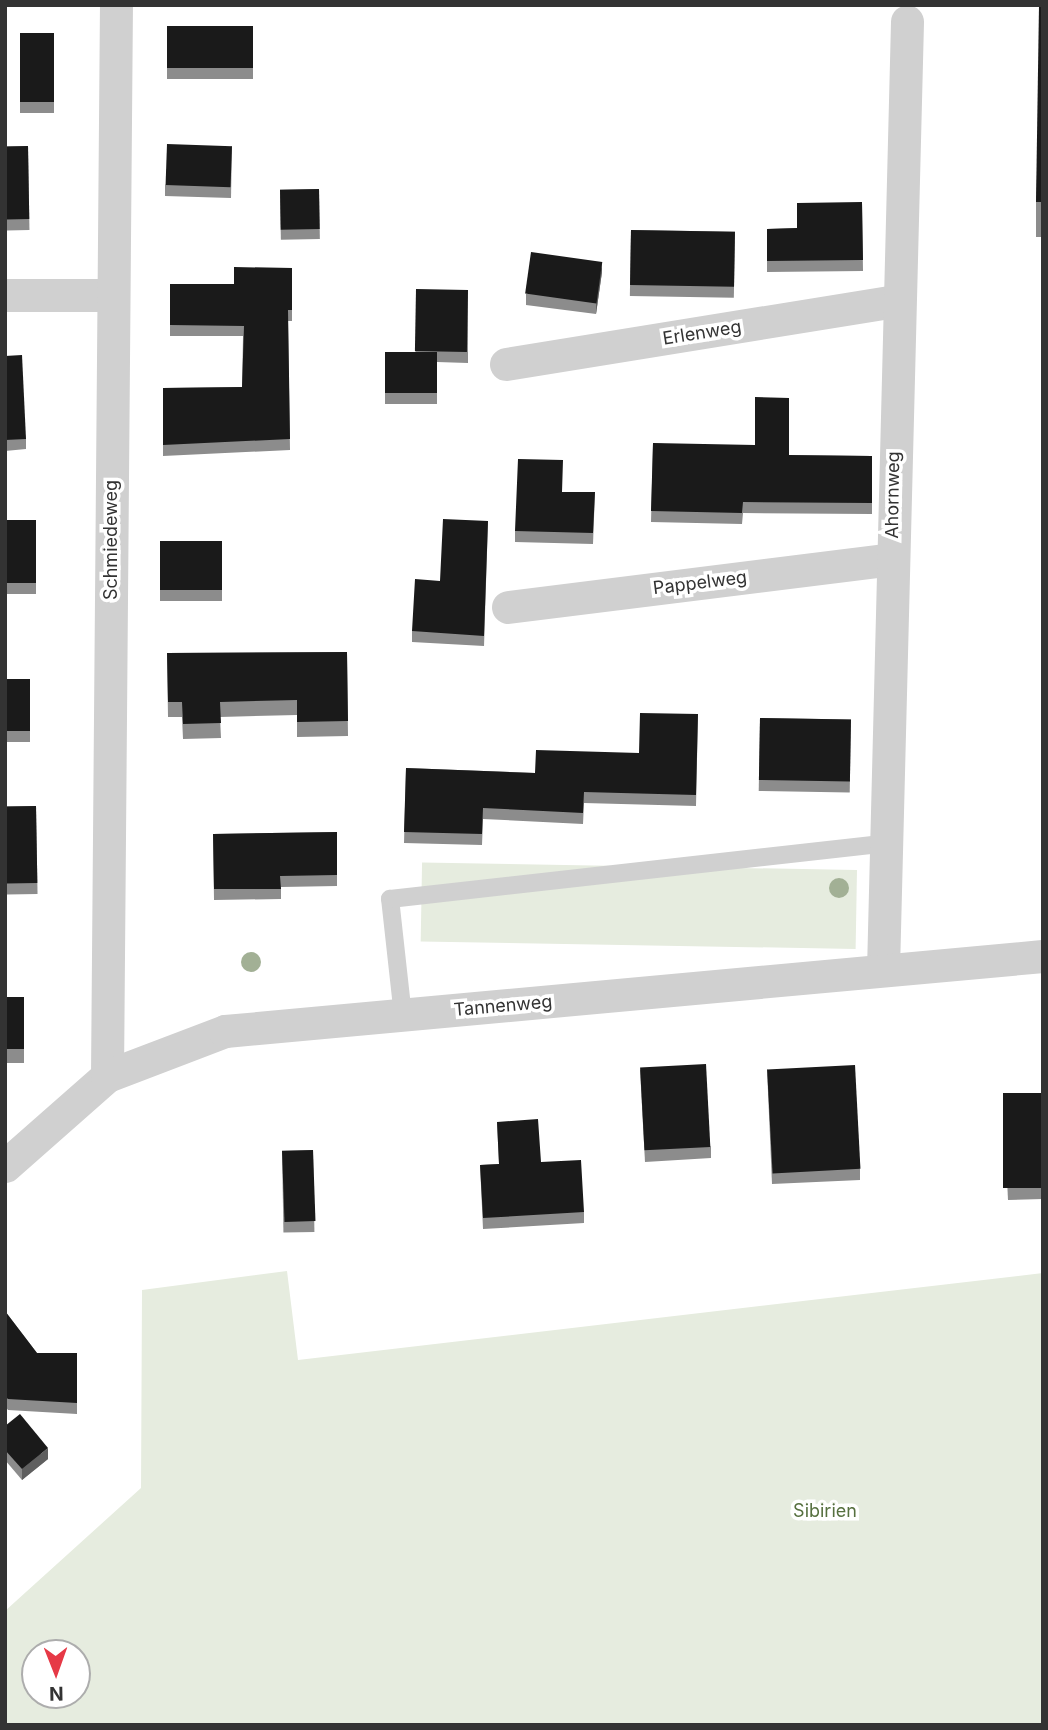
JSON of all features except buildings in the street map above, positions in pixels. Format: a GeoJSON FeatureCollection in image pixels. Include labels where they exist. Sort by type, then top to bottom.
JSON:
{"type":"FeatureCollection","features":[{"type":"Feature","properties":{"kind":"street","name":"Schmiedeweg"},"geometry":{"type":"LineString","coordinates":[[107,1076],[116,5]]}},
{"type":"Feature","properties":{"kind":"street","name":"Ahornweg"},"geometry":{"type":"LineString","coordinates":[[883,970],[897,301],[907,21]]}},
{"type":"Feature","properties":{"kind":"street"},"geometry":{"type":"LineString","coordinates":[[5,295],[113,295]]}},
{"type":"Feature","properties":{"kind":"street","name":"Erlenweg"},"geometry":{"type":"LineString","coordinates":[[506,364],[897,301]]}},
{"type":"Feature","properties":{"kind":"street","name":"Pappelweg"},"geometry":{"type":"LineString","coordinates":[[509,607],[892,559]]}},
{"type":"Feature","properties":{"kind":"street","name":"Tannenweg"},"geometry":{"type":"LineString","coordinates":[[5,1166],[107,1076],[225,1031],[1043,956]]}},
{"type":"Feature","properties":{"kind":"lane"},"geometry":{"type":"LineString","coordinates":[[402,1016],[390,899],[884,844]]}},
{"type":"Feature","properties":{"kind":"green space"},"geometry":{"type":"Polygon","coordinates":[[[422,862],[857,870],[856,949],[421,941],[422,862]]]}},
{"type":"Feature","properties":{"kind":"green space","name":"Sibirien"},"geometry":{"type":"Polygon","coordinates":[[[287,1271],[298,1360],[1043,1273],[1043,1725],[5,1725],[5,1611],[141,1488],[142,1290],[287,1271]]]}}]}
